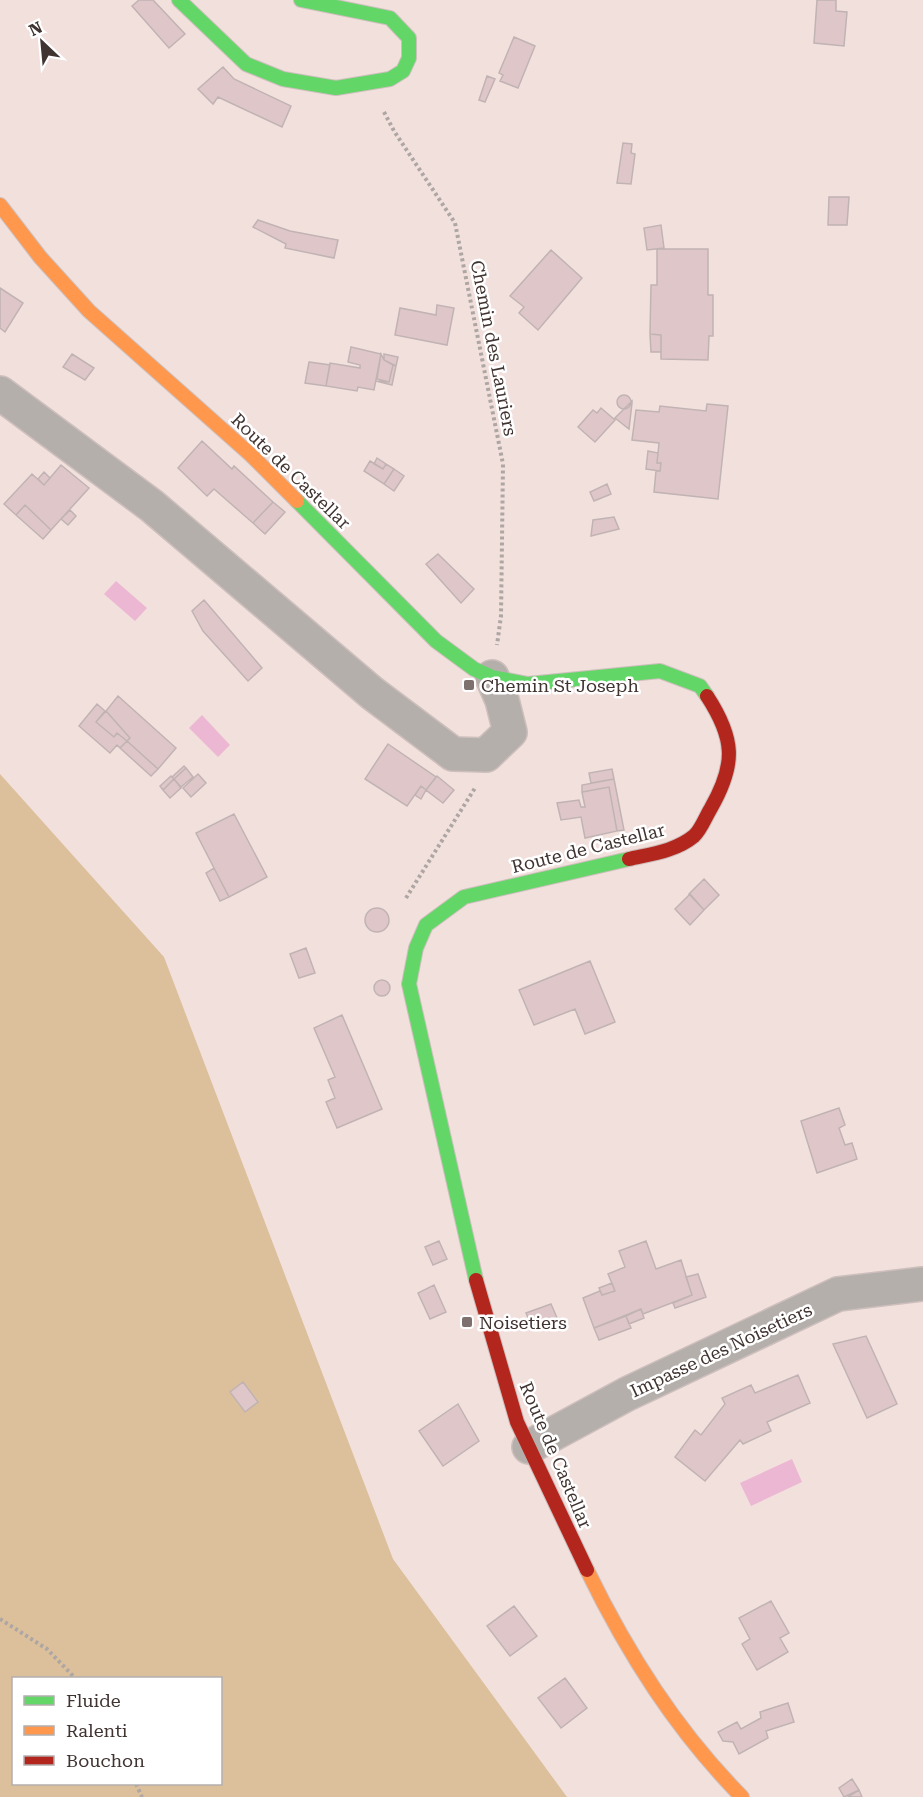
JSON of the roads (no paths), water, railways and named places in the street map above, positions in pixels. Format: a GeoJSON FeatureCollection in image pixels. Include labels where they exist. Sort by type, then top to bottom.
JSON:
{"type":"FeatureCollection","features":[{"type":"Feature","properties":{"kind":"street"},"geometry":{"type":"LineString","coordinates":[[179,0],[246,64],[283,79],[336,88],[390,79],[403,71],[410,57],[409,38],[390,18],[360,10],[301,0]]}},
{"type":"Feature","properties":{"kind":"street","name":"Route de Castellar"},"geometry":{"type":"LineString","coordinates":[[0,205],[40,257],[89,311],[251,455],[436,641],[474,669],[492,677],[528,684],[660,671],[700,686],[721,718],[731,755],[721,790],[694,835],[666,851],[464,897],[426,925],[416,948],[409,984],[463,1225],[511,1403],[529,1447],[616,1631],[675,1723],[711,1767],[742,1797]]}},
{"type":"Feature","properties":{"kind":"street"},"geometry":{"type":"LineString","coordinates":[[0,393],[152,506],[372,693],[453,754],[486,755],[510,732],[502,700],[492,677]]}},
{"type":"Feature","properties":{"kind":"street","name":"Impasse des Noisetiers"},"geometry":{"type":"LineString","coordinates":[[529,1447],[627,1394],[838,1294],[923,1284]]}},
{"type":"Feature","properties":{"kind":"place","name":"Chemin St Joseph"},"geometry":{"type":"Point","coordinates":[469,685]}},
{"type":"Feature","properties":{"kind":"place","name":"Noisetiers"},"geometry":{"type":"Point","coordinates":[467,1322]}}]}
